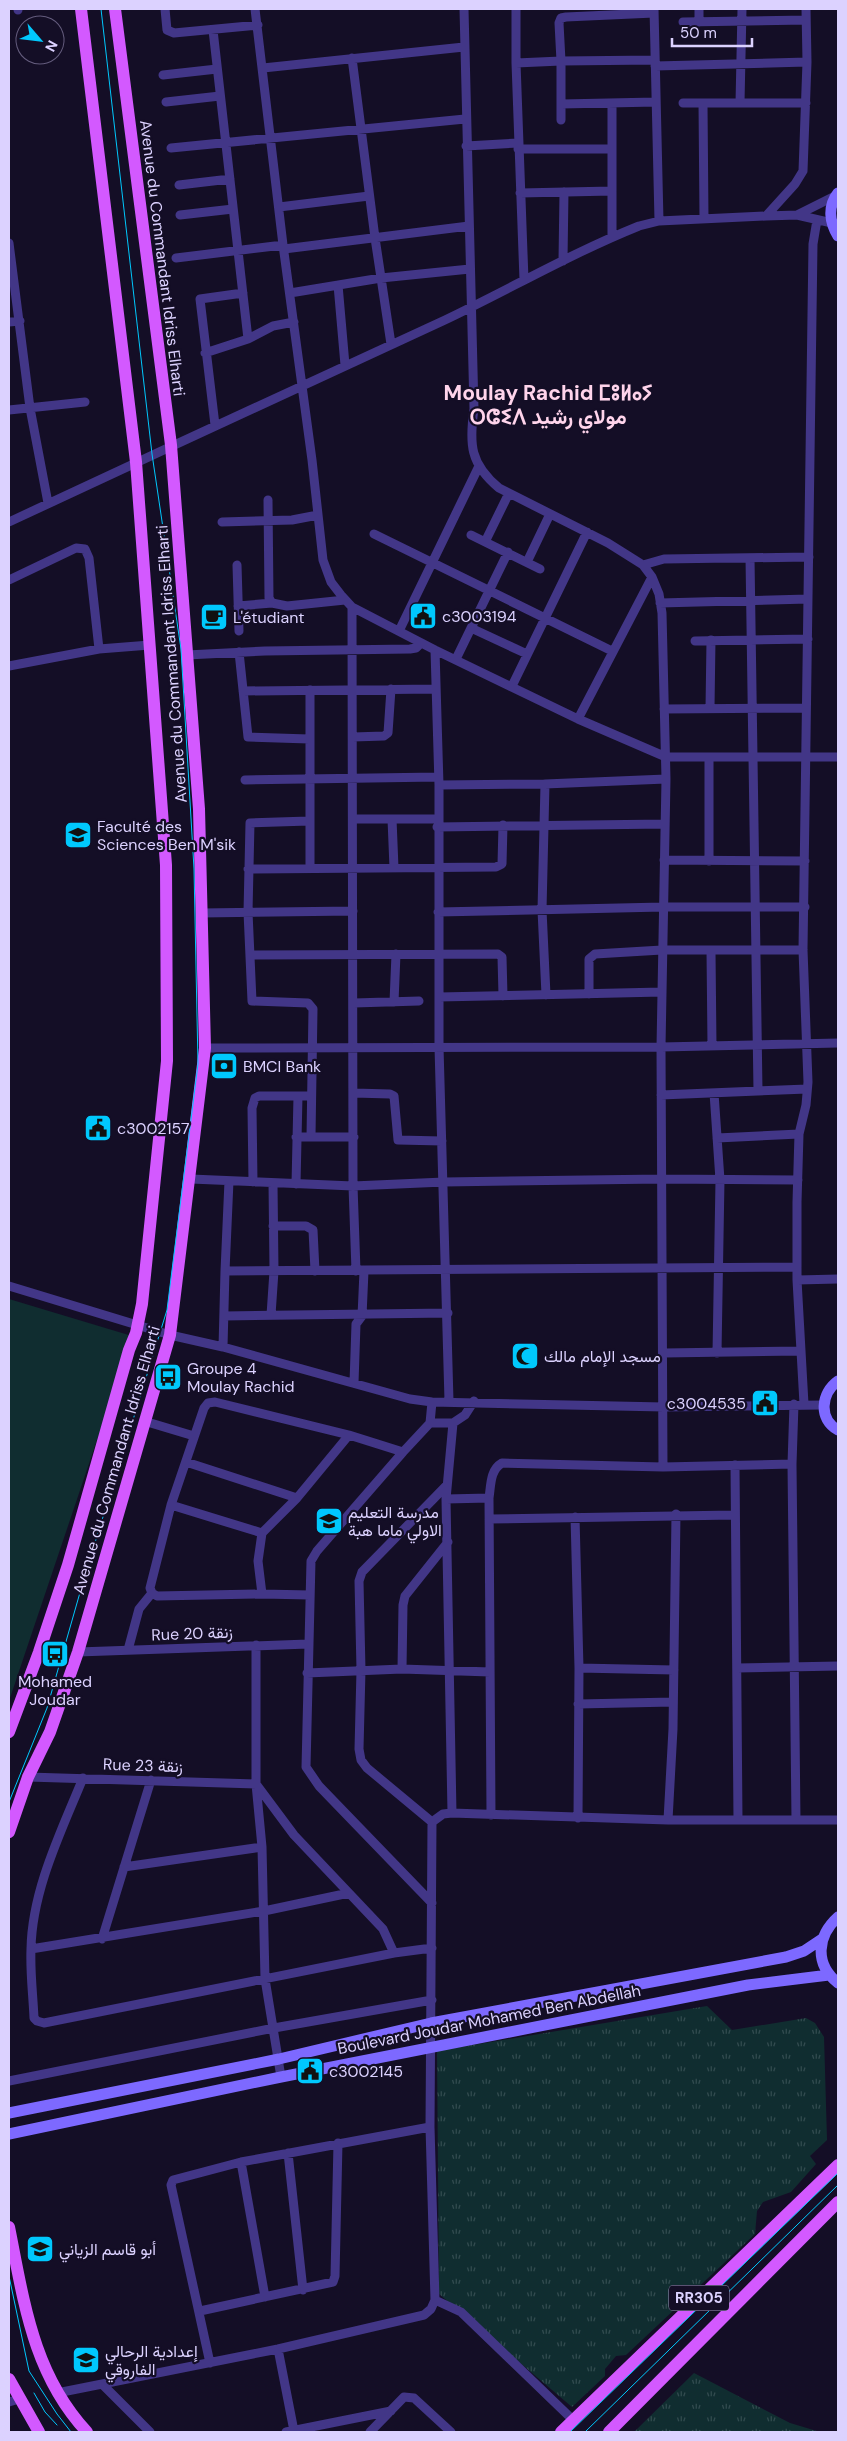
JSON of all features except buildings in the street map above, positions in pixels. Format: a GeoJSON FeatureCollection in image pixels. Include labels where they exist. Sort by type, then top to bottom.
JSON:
{"type":"FeatureCollection","features":[{"type":"Feature","properties":{"kind":"main road","name":"Avenue du Commandant Idriss Elharti"},"geometry":{"type":"LineString","coordinates":[[9,1732],[39,1652],[68,1564],[138,1324],[167,1062],[166,865],[136,462],[82,9]]}},
{"type":"Feature","properties":{"kind":"main road","name":"Avenue du Commandant Idriss Elharti"},"geometry":{"type":"LineString","coordinates":[[9,1832],[28,1777],[50,1732],[78,1652],[170,1335],[205,1048],[199,809],[171,445],[115,9]]}},
{"type":"Feature","properties":{"kind":"main road"},"geometry":{"type":"LineString","coordinates":[[838,194],[831,210],[832,224],[838,236]]}},
{"type":"Feature","properties":{"kind":"main road"},"geometry":{"type":"LineString","coordinates":[[838,1382],[830,1388],[824,1405],[829,1422],[838,1430]]}},
{"type":"Feature","properties":{"kind":"main road"},"geometry":{"type":"LineString","coordinates":[[838,1917],[828,1927],[822,1940],[821,1958],[829,1975],[838,1983]]}},
{"type":"Feature","properties":{"kind":"main road","name":"Boulevard Joudar Mohamed Ben Abdellah"},"geometry":{"type":"LineString","coordinates":[[9,2113],[279,2059],[431,2023],[786,1957],[804,1951],[822,1940]]}},
{"type":"Feature","properties":{"kind":"main road","name":"Boulevard Joudar Mohamed Ben Abdellah"},"geometry":{"type":"LineString","coordinates":[[9,2134],[281,2077],[748,1985],[829,1975]]}},
{"type":"Feature","properties":{"kind":"main road","name":"RR305"},"geometry":{"type":"LineString","coordinates":[[561,2432],[838,2165]]}},
{"type":"Feature","properties":{"kind":"main road","name":"RR305"},"geometry":{"type":"LineString","coordinates":[[609,2432],[838,2202]]}},
{"type":"Feature","properties":{"kind":"main road"},"geometry":{"type":"LineString","coordinates":[[9,2227],[28,2318],[41,2359],[68,2412],[87,2432]]}},
{"type":"Feature","properties":{"kind":"main road"},"geometry":{"type":"LineString","coordinates":[[9,2379],[14,2401],[39,2432]]}},
{"type":"Feature","properties":{"kind":"street"},"geometry":{"type":"LineString","coordinates":[[165,9],[167,30],[171,33],[258,25]]}},
{"type":"Feature","properties":{"kind":"street"},"geometry":{"type":"LineString","coordinates":[[255,9],[323,560],[330,582],[352,607],[435,650],[578,719],[666,757],[838,757]]}},
{"type":"Feature","properties":{"kind":"street"},"geometry":{"type":"LineString","coordinates":[[464,9],[474,409],[470,437],[479,466],[489,480],[509,493],[629,554],[643,565],[652,577],[660,603],[666,757],[661,1047],[664,1353],[663,1467]]}},
{"type":"Feature","properties":{"kind":"street"},"geometry":{"type":"LineString","coordinates":[[516,9],[518,146],[524,280]]}},
{"type":"Feature","properties":{"kind":"street"},"geometry":{"type":"LineString","coordinates":[[699,9],[699,22]]}},
{"type":"Feature","properties":{"kind":"street"},"geometry":{"type":"LineString","coordinates":[[740,103],[742,9]]}},
{"type":"Feature","properties":{"kind":"street"},"geometry":{"type":"LineString","coordinates":[[766,216],[795,184],[803,170],[807,62],[806,9]]}},
{"type":"Feature","properties":{"kind":"street"},"geometry":{"type":"LineString","coordinates":[[561,120],[559,22],[561,18],[608,12],[654,11],[659,221]]}},
{"type":"Feature","properties":{"kind":"street"},"geometry":{"type":"LineString","coordinates":[[684,22],[806,20]]}},
{"type":"Feature","properties":{"kind":"street"},"geometry":{"type":"LineString","coordinates":[[213,30],[248,339]]}},
{"type":"Feature","properties":{"kind":"street"},"geometry":{"type":"LineString","coordinates":[[263,68],[464,48]]}},
{"type":"Feature","properties":{"kind":"street"},"geometry":{"type":"LineString","coordinates":[[352,58],[375,238],[391,344]]}},
{"type":"Feature","properties":{"kind":"street"},"geometry":{"type":"LineString","coordinates":[[516,63],[561,61],[655,63],[807,62]]}},
{"type":"Feature","properties":{"kind":"street"},"geometry":{"type":"LineString","coordinates":[[163,75],[217,69]]}},
{"type":"Feature","properties":{"kind":"street"},"geometry":{"type":"LineString","coordinates":[[166,102],[220,96]]}},
{"type":"Feature","properties":{"kind":"street"},"geometry":{"type":"LineString","coordinates":[[561,104],[656,102]]}},
{"type":"Feature","properties":{"kind":"street"},"geometry":{"type":"LineString","coordinates":[[683,103],[806,103]]}},
{"type":"Feature","properties":{"kind":"street"},"geometry":{"type":"LineString","coordinates":[[703,103],[704,219]]}},
{"type":"Feature","properties":{"kind":"street"},"geometry":{"type":"LineString","coordinates":[[612,104],[612,237]]}},
{"type":"Feature","properties":{"kind":"street"},"geometry":{"type":"LineString","coordinates":[[171,148],[466,119]]}},
{"type":"Feature","properties":{"kind":"street"},"geometry":{"type":"LineString","coordinates":[[466,146],[612,149]]}},
{"type":"Feature","properties":{"kind":"street"},"geometry":{"type":"LineString","coordinates":[[179,185],[230,179]]}},
{"type":"Feature","properties":{"kind":"street"},"geometry":{"type":"LineString","coordinates":[[520,193],[612,191]]}},
{"type":"Feature","properties":{"kind":"street"},"geometry":{"type":"LineString","coordinates":[[563,261],[564,192]]}},
{"type":"Feature","properties":{"kind":"street"},"geometry":{"type":"LineString","coordinates":[[797,216],[838,194]]}},
{"type":"Feature","properties":{"kind":"street"},"geometry":{"type":"LineString","coordinates":[[279,207],[370,196]]}},
{"type":"Feature","properties":{"kind":"street"},"geometry":{"type":"LineString","coordinates":[[180,215],[233,209]]}},
{"type":"Feature","properties":{"kind":"street"},"geometry":{"type":"LineString","coordinates":[[9,522],[302,384],[471,308],[612,237],[659,221],[797,216],[832,224]]}},
{"type":"Feature","properties":{"kind":"street"},"geometry":{"type":"LineString","coordinates":[[804,1404],[797,1267],[799,1134],[807,1089],[804,861],[812,244],[817,220]]}},
{"type":"Feature","properties":{"kind":"street"},"geometry":{"type":"LineString","coordinates":[[176,258],[375,238],[469,226]]}},
{"type":"Feature","properties":{"kind":"street"},"geometry":{"type":"LineString","coordinates":[[9,243],[30,408],[48,503]]}},
{"type":"Feature","properties":{"kind":"street"},"geometry":{"type":"LineString","coordinates":[[290,293],[381,278],[470,269]]}},
{"type":"Feature","properties":{"kind":"street"},"geometry":{"type":"LineString","coordinates":[[338,285],[345,365]]}},
{"type":"Feature","properties":{"kind":"street"},"geometry":{"type":"LineString","coordinates":[[215,425],[200,299],[243,292]]}},
{"type":"Feature","properties":{"kind":"street"},"geometry":{"type":"LineString","coordinates":[[9,322],[20,321]]}},
{"type":"Feature","properties":{"kind":"street"},"geometry":{"type":"LineString","coordinates":[[205,353],[248,339],[273,326],[294,322]]}},
{"type":"Feature","properties":{"kind":"street"},"geometry":{"type":"LineString","coordinates":[[9,410],[85,402]]}},
{"type":"Feature","properties":{"kind":"street"},"geometry":{"type":"LineString","coordinates":[[399,631],[479,466]]}},
{"type":"Feature","properties":{"kind":"street"},"geometry":{"type":"LineString","coordinates":[[485,542],[509,493]]}},
{"type":"Feature","properties":{"kind":"street"},"geometry":{"type":"LineString","coordinates":[[268,500],[269,598],[272,603]]}},
{"type":"Feature","properties":{"kind":"street"},"geometry":{"type":"LineString","coordinates":[[527,562],[550,514]]}},
{"type":"Feature","properties":{"kind":"street"},"geometry":{"type":"LineString","coordinates":[[222,522],[318,515]]}},
{"type":"Feature","properties":{"kind":"street"},"geometry":{"type":"LineString","coordinates":[[512,686],[587,532]]}},
{"type":"Feature","properties":{"kind":"street"},"geometry":{"type":"LineString","coordinates":[[374,534],[612,651]]}},
{"type":"Feature","properties":{"kind":"street"},"geometry":{"type":"LineString","coordinates":[[471,535],[540,569]]}},
{"type":"Feature","properties":{"kind":"street"},"geometry":{"type":"LineString","coordinates":[[9,580],[76,548],[86,549],[89,558],[99,649]]}},
{"type":"Feature","properties":{"kind":"street"},"geometry":{"type":"LineString","coordinates":[[456,659],[508,552]]}},
{"type":"Feature","properties":{"kind":"street"},"geometry":{"type":"LineString","coordinates":[[643,565],[664,559],[809,557]]}},
{"type":"Feature","properties":{"kind":"street"},"geometry":{"type":"LineString","coordinates":[[750,558],[752,601],[751,757],[758,1091]]}},
{"type":"Feature","properties":{"kind":"street"},"geometry":{"type":"LineString","coordinates":[[236,565],[239,631]]}},
{"type":"Feature","properties":{"kind":"street"},"geometry":{"type":"LineString","coordinates":[[578,719],[652,577]]}},
{"type":"Feature","properties":{"kind":"street"},"geometry":{"type":"LineString","coordinates":[[660,603],[808,599]]}},
{"type":"Feature","properties":{"kind":"street"},"geometry":{"type":"LineString","coordinates":[[238,606],[272,603],[287,606],[345,600]]}},
{"type":"Feature","properties":{"kind":"street"},"geometry":{"type":"LineString","coordinates":[[352,607],[353,1186],[362,1316],[356,1324],[354,1384]]}},
{"type":"Feature","properties":{"kind":"street"},"geometry":{"type":"LineString","coordinates":[[471,628],[527,654]]}},
{"type":"Feature","properties":{"kind":"street"},"geometry":{"type":"LineString","coordinates":[[695,641],[808,639]]}},
{"type":"Feature","properties":{"kind":"street"},"geometry":{"type":"LineString","coordinates":[[710,708],[711,640]]}},
{"type":"Feature","properties":{"kind":"street"},"geometry":{"type":"LineString","coordinates":[[187,655],[239,652],[410,649],[416,648],[421,642]]}},
{"type":"Feature","properties":{"kind":"street"},"geometry":{"type":"LineString","coordinates":[[9,666],[99,649],[150,645]]}},
{"type":"Feature","properties":{"kind":"street"},"geometry":{"type":"LineString","coordinates":[[435,650],[438,781],[439,1047],[449,1401]]}},
{"type":"Feature","properties":{"kind":"street"},"geometry":{"type":"LineString","coordinates":[[239,652],[248,737],[309,739]]}},
{"type":"Feature","properties":{"kind":"street"},"geometry":{"type":"LineString","coordinates":[[353,737],[384,736],[388,733],[391,689]]}},
{"type":"Feature","properties":{"kind":"street"},"geometry":{"type":"LineString","coordinates":[[243,691],[436,689]]}},
{"type":"Feature","properties":{"kind":"street"},"geometry":{"type":"LineString","coordinates":[[310,690],[310,868]]}},
{"type":"Feature","properties":{"kind":"street"},"geometry":{"type":"LineString","coordinates":[[664,709],[806,708]]}},
{"type":"Feature","properties":{"kind":"street"},"geometry":{"type":"LineString","coordinates":[[709,757],[709,861]]}},
{"type":"Feature","properties":{"kind":"street"},"geometry":{"type":"LineString","coordinates":[[245,780],[353,777],[545,784],[666,779]]}},
{"type":"Feature","properties":{"kind":"street"},"geometry":{"type":"LineString","coordinates":[[545,784],[542,910],[546,995]]}},
{"type":"Feature","properties":{"kind":"street"},"geometry":{"type":"LineString","coordinates":[[353,819],[392,819],[437,823],[503,825],[665,824]]}},
{"type":"Feature","properties":{"kind":"street"},"geometry":{"type":"LineString","coordinates":[[392,819],[394,868]]}},
{"type":"Feature","properties":{"kind":"street"},"geometry":{"type":"LineString","coordinates":[[309,821],[250,824],[248,912],[252,1001],[311,1004],[311,1137]]}},
{"type":"Feature","properties":{"kind":"street"},"geometry":{"type":"LineString","coordinates":[[248,869],[500,866],[502,864],[503,825]]}},
{"type":"Feature","properties":{"kind":"street"},"geometry":{"type":"LineString","coordinates":[[664,860],[804,861]]}},
{"type":"Feature","properties":{"kind":"street"},"geometry":{"type":"LineString","coordinates":[[438,912],[663,907],[805,907]]}},
{"type":"Feature","properties":{"kind":"street"},"geometry":{"type":"LineString","coordinates":[[202,913],[353,911]]}},
{"type":"Feature","properties":{"kind":"street"},"geometry":{"type":"LineString","coordinates":[[589,994],[589,959],[591,956],[662,950],[804,950]]}},
{"type":"Feature","properties":{"kind":"street"},"geometry":{"type":"LineString","coordinates":[[711,950],[712,1046]]}},
{"type":"Feature","properties":{"kind":"street"},"geometry":{"type":"LineString","coordinates":[[394,1002],[396,954]]}},
{"type":"Feature","properties":{"kind":"street"},"geometry":{"type":"LineString","coordinates":[[250,955],[501,955],[503,996]]}},
{"type":"Feature","properties":{"kind":"street"},"geometry":{"type":"LineString","coordinates":[[439,997],[662,992]]}},
{"type":"Feature","properties":{"kind":"street"},"geometry":{"type":"LineString","coordinates":[[354,1003],[419,1001]]}},
{"type":"Feature","properties":{"kind":"street"},"geometry":{"type":"LineString","coordinates":[[205,1048],[661,1047],[838,1043]]}},
{"type":"Feature","properties":{"kind":"street"},"geometry":{"type":"LineString","coordinates":[[661,1094],[807,1089]]}},
{"type":"Feature","properties":{"kind":"street"},"geometry":{"type":"LineString","coordinates":[[354,1093],[390,1094],[394,1096],[398,1140],[442,1141]]}},
{"type":"Feature","properties":{"kind":"street"},"geometry":{"type":"LineString","coordinates":[[714,1093],[720,1180],[717,1353]]}},
{"type":"Feature","properties":{"kind":"street"},"geometry":{"type":"LineString","coordinates":[[253,1182],[253,1100],[259,1096],[311,1096]]}},
{"type":"Feature","properties":{"kind":"street"},"geometry":{"type":"LineString","coordinates":[[296,1184],[298,1096]]}},
{"type":"Feature","properties":{"kind":"street"},"geometry":{"type":"LineString","coordinates":[[717,1138],[799,1134]]}},
{"type":"Feature","properties":{"kind":"street"},"geometry":{"type":"LineString","coordinates":[[296,1137],[354,1137]]}},
{"type":"Feature","properties":{"kind":"street"},"geometry":{"type":"LineString","coordinates":[[190,1179],[353,1186],[444,1182],[662,1179],[798,1180]]}},
{"type":"Feature","properties":{"kind":"street"},"geometry":{"type":"LineString","coordinates":[[223,1347],[229,1181]]}},
{"type":"Feature","properties":{"kind":"street"},"geometry":{"type":"LineString","coordinates":[[270,1315],[274,1271],[273,1183]]}},
{"type":"Feature","properties":{"kind":"street"},"geometry":{"type":"LineString","coordinates":[[273,1226],[306,1226],[313,1230],[315,1271]]}},
{"type":"Feature","properties":{"kind":"street"},"geometry":{"type":"LineString","coordinates":[[225,1271],[446,1271],[663,1266],[797,1267]]}},
{"type":"Feature","properties":{"kind":"street"},"geometry":{"type":"LineString","coordinates":[[797,1280],[838,1279]]}},
{"type":"Feature","properties":{"kind":"street"},"geometry":{"type":"LineString","coordinates":[[9,1286],[170,1335],[223,1347],[410,1399],[432,1402],[474,1401],[664,1407],[824,1405]]}},
{"type":"Feature","properties":{"kind":"street"},"geometry":{"type":"LineString","coordinates":[[224,1316],[362,1316],[448,1313]]}},
{"type":"Feature","properties":{"kind":"street"},"geometry":{"type":"LineString","coordinates":[[664,1353],[801,1352]]}},
{"type":"Feature","properties":{"kind":"street"},"geometry":{"type":"LineString","coordinates":[[430,1424],[454,1424],[465,1415],[474,1401]]}},
{"type":"Feature","properties":{"kind":"street"},"geometry":{"type":"LineString","coordinates":[[310,1595],[158,1596],[152,1593],[150,1588],[171,1505],[204,1408],[208,1403],[215,1402],[349,1435],[402,1452]]}},
{"type":"Feature","properties":{"kind":"street"},"geometry":{"type":"LineString","coordinates":[[432,1402],[430,1424],[402,1452],[317,1551],[311,1561],[306,1767],[312,1777],[432,1903]]}},
{"type":"Feature","properties":{"kind":"street"},"geometry":{"type":"LineString","coordinates":[[794,1404],[792,1464],[796,1820]]}},
{"type":"Feature","properties":{"kind":"street"},"geometry":{"type":"LineString","coordinates":[[144,1421],[194,1436]]}},
{"type":"Feature","properties":{"kind":"street"},"geometry":{"type":"LineString","coordinates":[[452,1812],[446,1499],[454,1424]]}},
{"type":"Feature","properties":{"kind":"street"},"geometry":{"type":"LineString","coordinates":[[262,1594],[258,1560],[262,1534],[297,1498],[349,1435]]}},
{"type":"Feature","properties":{"kind":"street"},"geometry":{"type":"LineString","coordinates":[[186,1462],[297,1498]]}},
{"type":"Feature","properties":{"kind":"street"},"geometry":{"type":"LineString","coordinates":[[491,1815],[488,1498],[494,1470],[502,1463],[663,1467],[792,1464]]}},
{"type":"Feature","properties":{"kind":"street"},"geometry":{"type":"LineString","coordinates":[[735,1465],[738,1820]]}},
{"type":"Feature","properties":{"kind":"street"},"geometry":{"type":"LineString","coordinates":[[432,1822],[367,1768],[361,1760],[359,1749],[360,1670],[358,1592],[362,1572],[447,1485]]}},
{"type":"Feature","properties":{"kind":"street"},"geometry":{"type":"LineString","coordinates":[[446,1499],[488,1498]]}},
{"type":"Feature","properties":{"kind":"street"},"geometry":{"type":"LineString","coordinates":[[171,1505],[262,1534]]}},
{"type":"Feature","properties":{"kind":"street"},"geometry":{"type":"LineString","coordinates":[[489,1518],[676,1514],[734,1515]]}},
{"type":"Feature","properties":{"kind":"street"},"geometry":{"type":"LineString","coordinates":[[668,1820],[674,1670],[676,1514]]}},
{"type":"Feature","properties":{"kind":"street"},"geometry":{"type":"LineString","coordinates":[[575,1517],[579,1668],[578,1818]]}},
{"type":"Feature","properties":{"kind":"street"},"geometry":{"type":"LineString","coordinates":[[402,1669],[403,1605],[405,1596],[448,1542]]}},
{"type":"Feature","properties":{"kind":"street"},"geometry":{"type":"LineString","coordinates":[[128,1650],[139,1609],[152,1593]]}},
{"type":"Feature","properties":{"kind":"street","name":"Rue 20 زنقة"},"geometry":{"type":"LineString","coordinates":[[78,1652],[308,1644]]}},
{"type":"Feature","properties":{"kind":"street"},"geometry":{"type":"LineString","coordinates":[[256,1645],[256,1784],[262,1847],[265,1980],[281,2077]]}},
{"type":"Feature","properties":{"kind":"street"},"geometry":{"type":"LineString","coordinates":[[736,1668],[838,1666]]}},
{"type":"Feature","properties":{"kind":"street"},"geometry":{"type":"LineString","coordinates":[[579,1668],[674,1670]]}},
{"type":"Feature","properties":{"kind":"street"},"geometry":{"type":"LineString","coordinates":[[307,1673],[402,1669],[490,1672]]}},
{"type":"Feature","properties":{"kind":"street"},"geometry":{"type":"LineString","coordinates":[[578,1704],[673,1702]]}},
{"type":"Feature","properties":{"kind":"street","name":"Rue 23 زنقة"},"geometry":{"type":"LineString","coordinates":[[28,1777],[256,1784]]}},
{"type":"Feature","properties":{"kind":"street"},"geometry":{"type":"LineString","coordinates":[[83,1778],[50,1861],[36,1911],[31,1949],[34,2018],[40,2022],[265,1980],[394,1953],[432,1948]]}},
{"type":"Feature","properties":{"kind":"street"},"geometry":{"type":"LineString","coordinates":[[102,1938],[151,1780]]}},
{"type":"Feature","properties":{"kind":"street"},"geometry":{"type":"LineString","coordinates":[[256,1784],[294,1835],[383,1929],[394,1953]]}},
{"type":"Feature","properties":{"kind":"street"},"geometry":{"type":"LineString","coordinates":[[432,1822],[444,1814],[452,1812],[491,1815],[668,1820],[838,1820]]}},
{"type":"Feature","properties":{"kind":"street"},"geometry":{"type":"LineString","coordinates":[[57,2393],[278,2349],[424,2315],[431,2309],[435,2300],[430,2127],[432,1822]]}},
{"type":"Feature","properties":{"kind":"street"},"geometry":{"type":"LineString","coordinates":[[124,1867],[262,1847]]}},
{"type":"Feature","properties":{"kind":"street"},"geometry":{"type":"LineString","coordinates":[[31,1949],[264,1911],[349,1893]]}},
{"type":"Feature","properties":{"kind":"street"},"geometry":{"type":"LineString","coordinates":[[9,2081],[274,2028],[432,2000]]}},
{"type":"Feature","properties":{"kind":"street"},"geometry":{"type":"LineString","coordinates":[[210,2363],[171,2185],[173,2180],[241,2162],[430,2127]]}},
{"type":"Feature","properties":{"kind":"street"},"geometry":{"type":"LineString","coordinates":[[200,2311],[329,2285],[335,2276],[338,2143]]}},
{"type":"Feature","properties":{"kind":"street"},"geometry":{"type":"LineString","coordinates":[[288,2153],[303,2290]]}},
{"type":"Feature","properties":{"kind":"street"},"geometry":{"type":"LineString","coordinates":[[241,2162],[265,2297]]}},
{"type":"Feature","properties":{"kind":"street"},"geometry":{"type":"LineString","coordinates":[[435,2300],[461,2312],[573,2420]]}},
{"type":"Feature","properties":{"kind":"street"},"geometry":{"type":"LineString","coordinates":[[278,2349],[290,2432],[391,2411]]}},
{"type":"Feature","properties":{"kind":"street"},"geometry":{"type":"LineString","coordinates":[[103,2385],[150,2432]]}},
{"type":"Feature","properties":{"kind":"street"},"geometry":{"type":"LineString","coordinates":[[370,2432],[404,2397],[414,2398],[451,2432]]}},
{"type":"Feature","properties":{"kind":"green space"},"geometry":{"type":"Polygon","coordinates":[[[9,1299],[132,1336],[9,1701],[9,1299]]]}},
{"type":"Feature","properties":{"kind":"green space"},"geometry":{"type":"Polygon","coordinates":[[[707,2006],[732,2030],[806,2018],[815,2023],[824,2037],[827,2140],[810,2156],[816,2164],[791,2192],[763,2202],[757,2211],[755,2234],[626,2355],[616,2356],[605,2369],[605,2376],[572,2407],[439,2294],[437,2051],[707,2006]]]}},
{"type":"Feature","properties":{"kind":"green space"},"geometry":{"type":"Polygon","coordinates":[[[694,2373],[790,2423],[820,2432],[634,2432],[694,2373]]]}},
{"type":"Feature","properties":{"kind":"tram line"},"geometry":{"type":"LineString","coordinates":[[9,1802],[47,1708],[85,1575],[167,1310],[198,1064],[194,869],[181,649],[152,454],[101,9]]}},
{"type":"Feature","properties":{"kind":"tram line"},"geometry":{"type":"LineString","coordinates":[[570,2432],[838,2173]]}},
{"type":"Feature","properties":{"kind":"tram line"},"geometry":{"type":"LineString","coordinates":[[585,2432],[838,2185]]}},
{"type":"Feature","properties":{"kind":"tram line"},"geometry":{"type":"LineString","coordinates":[[9,2276],[29,2371],[71,2432]]}},
{"type":"Feature","properties":{"kind":"tram line"},"geometry":{"type":"LineString","coordinates":[[34,2393],[45,2412],[57,2425]]}},
{"type":"Feature","properties":{"kind":"place","name":"c3003194"},"geometry":{"type":"Point","coordinates":[423,616]}},
{"type":"Feature","properties":{"kind":"place","name":"L'étudiant"},"geometry":{"type":"Point","coordinates":[214,617]}},
{"type":"Feature","properties":{"kind":"place","name":"Faculté des Sciences Ben M'sik"},"geometry":{"type":"Point","coordinates":[78,835]}},
{"type":"Feature","properties":{"kind":"place","name":"BMCI Bank"},"geometry":{"type":"Point","coordinates":[224,1066]}},
{"type":"Feature","properties":{"kind":"place","name":"c3002157"},"geometry":{"type":"Point","coordinates":[98,1128]}},
{"type":"Feature","properties":{"kind":"place","name":"مسجد الإمام مالك"},"geometry":{"type":"Point","coordinates":[525,1356]}},
{"type":"Feature","properties":{"kind":"place","name":"Groupe 4 Moulay Rachid"},"geometry":{"type":"Point","coordinates":[168,1377]}},
{"type":"Feature","properties":{"kind":"place","name":"c3004535"},"geometry":{"type":"Point","coordinates":[765,1403]}},
{"type":"Feature","properties":{"kind":"place","name":"مدرسة التعليم الاولي ماما هبة"},"geometry":{"type":"Point","coordinates":[329,1521]}},
{"type":"Feature","properties":{"kind":"place","name":"Mohamed Joudar"},"geometry":{"type":"Point","coordinates":[55,1654]}},
{"type":"Feature","properties":{"kind":"place","name":"c3002145"},"geometry":{"type":"Point","coordinates":[310,2071]}},
{"type":"Feature","properties":{"kind":"place","name":"أبو قاسم الزياني"},"geometry":{"type":"Point","coordinates":[40,2249]}},
{"type":"Feature","properties":{"kind":"place","name":"إعدادية الرحالي الفاروقي"},"geometry":{"type":"Point","coordinates":[86,2360]}},
{"type":"Feature","properties":{"kind":"district","name":"Moulay Rachid ⵎⵓⵍⴰⵢ ⵔⵛⵉⴷ مولاي رشيد"},"geometry":{"type":"Point","coordinates":[548,405]}}]}
